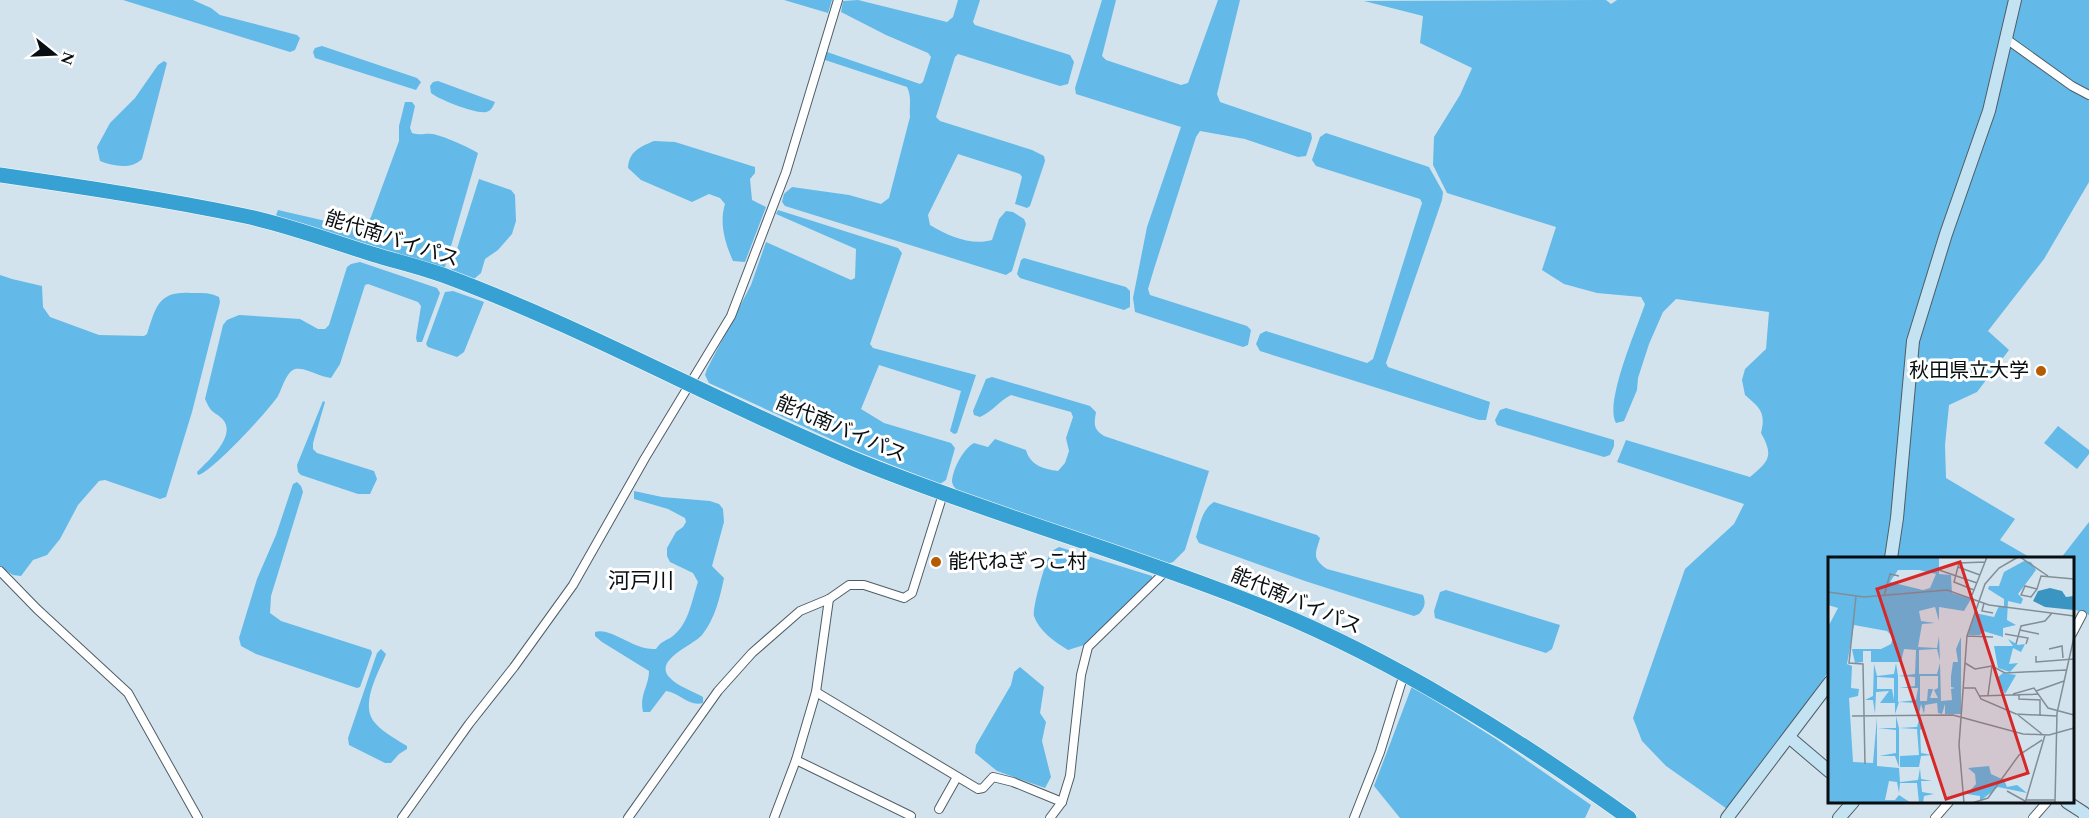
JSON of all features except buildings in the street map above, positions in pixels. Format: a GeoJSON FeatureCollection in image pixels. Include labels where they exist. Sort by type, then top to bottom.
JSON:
{"type":"FeatureCollection","features":[{"type":"Feature","properties":{"kind":"highway","name":"能代南バイパス"},"geometry":{"type":"LineString","coordinates":[[0,175],[249,217],[446,276],[536,313],[838,452],[943,494],[1263,607],[1333,638],[1404,674],[1531,749],[1629,818]]}},
{"type":"Feature","properties":{"kind":"street"},"geometry":{"type":"LineString","coordinates":[[402,818],[573,585],[645,458],[731,316],[786,172],[838,0]]}},
{"type":"Feature","properties":{"kind":"street"},"geometry":{"type":"LineString","coordinates":[[1891,557],[1898,518],[1913,341],[1946,234],[1989,111],[2015,0]]}},
{"type":"Feature","properties":{"kind":"street"},"geometry":{"type":"LineString","coordinates":[[2005,38],[2072,86],[2089,95]]}},
{"type":"Feature","properties":{"kind":"street"},"geometry":{"type":"LineString","coordinates":[[628,818],[724,683],[752,653],[800,611],[849,585],[864,585],[904,598],[912,593],[943,494]]}},
{"type":"Feature","properties":{"kind":"street"},"geometry":{"type":"LineString","coordinates":[[0,570],[44,617],[128,693],[198,818]]}},
{"type":"Feature","properties":{"kind":"street"},"geometry":{"type":"LineString","coordinates":[[1050,818],[1062,802],[1070,776],[1080,675],[1088,648],[1166,571]]}},
{"type":"Feature","properties":{"kind":"street"},"geometry":{"type":"LineString","coordinates":[[774,818],[796,760],[816,692],[828,598]]}},
{"type":"Feature","properties":{"kind":"street"},"geometry":{"type":"LineString","coordinates":[[2074,632],[2082,615]]}},
{"type":"Feature","properties":{"kind":"street"},"geometry":{"type":"LineString","coordinates":[[1354,818],[1380,752],[1404,674]]}},
{"type":"Feature","properties":{"kind":"street"},"geometry":{"type":"LineString","coordinates":[[1727,818],[1790,738],[1809,708],[1828,684]]}},
{"type":"Feature","properties":{"kind":"street"},"geometry":{"type":"LineString","coordinates":[[816,692],[978,789],[983,788],[993,777],[1062,802]]}},
{"type":"Feature","properties":{"kind":"street"},"geometry":{"type":"LineString","coordinates":[[1790,738],[1828,770]]}},
{"type":"Feature","properties":{"kind":"street"},"geometry":{"type":"LineString","coordinates":[[796,760],[911,816]]}},
{"type":"Feature","properties":{"kind":"street"},"geometry":{"type":"LineString","coordinates":[[939,809],[957,777]]}},
{"type":"Feature","properties":{"kind":"street"},"geometry":{"type":"LineString","coordinates":[[1839,818],[1851,803]]}},
{"type":"Feature","properties":{"kind":"street"},"geometry":{"type":"LineString","coordinates":[[1935,818],[1947,803]]}},
{"type":"Feature","properties":{"kind":"street"},"geometry":{"type":"LineString","coordinates":[[2033,818],[2045,803]]}},
{"type":"Feature","properties":{"kind":"street"},"geometry":{"type":"LineString","coordinates":[[2070,803],[2084,813],[2085,818]]}},
{"type":"Feature","properties":{"kind":"shaded area"},"geometry":{"type":"Polygon","coordinates":[[[123,0],[193,0],[220,15],[297,35],[300,38],[295,50],[290,52],[123,0]]]}},
{"type":"Feature","properties":{"kind":"shaded area"},"geometry":{"type":"Polygon","coordinates":[[[784,0],[832,0],[828,13],[784,0]]]}},
{"type":"Feature","properties":{"kind":"shaded area"},"geometry":{"type":"Polygon","coordinates":[[[858,0],[947,22],[953,17],[958,0],[980,0],[973,22],[975,25],[1070,55],[1074,62],[1068,84],[1060,86],[958,54],[955,57],[936,117],[940,121],[1032,150],[1044,156],[1045,161],[1030,206],[1027,208],[1015,204],[1022,177],[1020,174],[958,154],[928,215],[930,225],[937,229],[960,239],[976,242],[992,240],[999,219],[1006,211],[1013,212],[1024,219],[1026,224],[1012,271],[1006,275],[785,206],[782,202],[784,194],[792,187],[849,195],[881,204],[889,198],[910,117],[909,91],[907,87],[825,60],[824,55],[827,52],[920,84],[923,82],[931,57],[928,53],[841,12],[843,1],[858,0]]]}},
{"type":"Feature","properties":{"kind":"shaded area"},"geometry":{"type":"Polygon","coordinates":[[[1102,0],[1116,0],[1102,56],[1106,60],[1181,85],[1188,83],[1218,0],[1240,0],[1217,94],[1220,102],[1311,133],[1312,138],[1306,156],[1298,157],[1245,139],[1200,131],[1196,137],[1148,289],[1150,295],[1247,326],[1251,330],[1248,345],[1243,347],[1135,312],[1133,298],[1147,227],[1181,127],[1076,94],[1075,88],[1102,0]]]}},
{"type":"Feature","properties":{"kind":"shaded area"},"geometry":{"type":"Polygon","coordinates":[[[1606,0],[1611,4],[1617,0],[2089,0],[2089,182],[2044,259],[1988,331],[2009,350],[1977,392],[1949,405],[1945,445],[1946,478],[2015,519],[2000,540],[2029,557],[1828,557],[1828,672],[1730,811],[1666,766],[1642,741],[1633,718],[1685,569],[1734,524],[1744,504],[1617,462],[1626,440],[1750,477],[1762,467],[1768,458],[1768,453],[1761,433],[1762,415],[1758,407],[1745,395],[1742,380],[1745,369],[1766,349],[1769,312],[1676,299],[1663,312],[1649,344],[1638,378],[1637,390],[1624,421],[1616,423],[1613,413],[1614,399],[1623,365],[1645,304],[1641,297],[1597,293],[1564,284],[1542,270],[1556,227],[1447,193],[1433,165],[1434,137],[1460,95],[1472,68],[1420,43],[1423,16],[1364,1],[1606,0]]]}},
{"type":"Feature","properties":{"kind":"shaded area"},"geometry":{"type":"Polygon","coordinates":[[[322,46],[417,78],[421,82],[416,90],[315,58],[313,52],[315,48],[322,46]]]}},
{"type":"Feature","properties":{"kind":"shaded area"},"geometry":{"type":"Polygon","coordinates":[[[164,61],[167,63],[142,159],[127,166],[100,161],[97,147],[110,123],[135,98],[158,65],[164,61]]]}},
{"type":"Feature","properties":{"kind":"shaded area"},"geometry":{"type":"Polygon","coordinates":[[[438,81],[495,102],[486,112],[458,106],[431,93],[430,86],[433,82],[438,81]]]}},
{"type":"Feature","properties":{"kind":"shaded area"},"geometry":{"type":"Polygon","coordinates":[[[405,102],[412,102],[415,106],[410,128],[412,133],[437,135],[478,153],[445,267],[439,270],[282,221],[276,215],[278,210],[356,228],[366,225],[399,141],[399,126],[405,102]]]}},
{"type":"Feature","properties":{"kind":"shaded area"},"geometry":{"type":"Polygon","coordinates":[[[1326,133],[1429,167],[1443,192],[1386,363],[1388,367],[1490,402],[1486,420],[1479,420],[1260,351],[1256,344],[1260,334],[1266,331],[1367,363],[1373,359],[1422,203],[1420,199],[1316,166],[1312,160],[1320,137],[1326,133]]]}},
{"type":"Feature","properties":{"kind":"shaded area"},"geometry":{"type":"Polygon","coordinates":[[[654,141],[675,142],[755,167],[755,173],[750,179],[752,200],[766,207],[745,262],[733,261],[730,254],[723,226],[725,204],[720,198],[709,194],[692,202],[641,180],[628,168],[633,154],[654,141]]]}},
{"type":"Feature","properties":{"kind":"shaded area"},"geometry":{"type":"Polygon","coordinates":[[[479,179],[511,190],[515,195],[516,221],[512,234],[498,250],[485,259],[481,273],[474,279],[453,274],[451,268],[479,179]]]}},
{"type":"Feature","properties":{"kind":"shaded area"},"geometry":{"type":"Polygon","coordinates":[[[778,210],[898,248],[902,253],[870,344],[873,348],[976,375],[957,433],[954,434],[950,431],[961,391],[879,365],[861,409],[884,423],[951,443],[955,448],[946,480],[940,484],[859,452],[709,383],[705,375],[707,369],[751,285],[766,242],[851,280],[855,278],[856,249],[776,214],[778,210]]]}},
{"type":"Feature","properties":{"kind":"shaded area"},"geometry":{"type":"Polygon","coordinates":[[[1024,258],[1126,287],[1130,291],[1130,307],[1124,310],[1020,278],[1017,274],[1021,260],[1024,258]]]}},
{"type":"Feature","properties":{"kind":"shaded area"},"geometry":{"type":"Polygon","coordinates":[[[360,262],[437,288],[440,293],[422,342],[417,342],[416,338],[421,306],[418,302],[368,284],[365,285],[340,364],[331,378],[303,369],[292,371],[273,403],[227,452],[198,475],[197,472],[222,444],[227,431],[224,420],[211,410],[205,399],[223,325],[227,320],[239,315],[300,319],[318,329],[325,329],[329,325],[347,267],[360,262]]]}},
{"type":"Feature","properties":{"kind":"shaded area"},"geometry":{"type":"Polygon","coordinates":[[[0,275],[42,286],[43,307],[50,317],[99,335],[144,336],[147,334],[156,309],[165,298],[171,295],[209,294],[219,297],[220,302],[192,412],[166,497],[160,499],[105,480],[99,481],[78,505],[60,539],[47,555],[33,560],[21,576],[13,575],[0,567],[0,275]]]}},
{"type":"Feature","properties":{"kind":"shaded area"},"geometry":{"type":"Polygon","coordinates":[[[453,291],[484,302],[464,352],[457,357],[428,347],[426,344],[445,292],[453,291]]]}},
{"type":"Feature","properties":{"kind":"shaded area"},"geometry":{"type":"Polygon","coordinates":[[[992,377],[1090,406],[1096,412],[1096,428],[1104,436],[1209,471],[1185,550],[1173,562],[1167,564],[960,493],[952,481],[956,465],[962,454],[974,443],[988,447],[995,439],[1026,450],[1034,463],[1058,471],[1065,463],[1069,451],[1066,438],[1073,417],[1071,412],[1011,395],[984,415],[980,417],[974,415],[973,411],[986,379],[992,377]]]}},
{"type":"Feature","properties":{"kind":"shaded area"},"geometry":{"type":"Polygon","coordinates":[[[323,401],[325,402],[313,449],[317,453],[374,471],[377,479],[370,494],[358,494],[298,472],[297,465],[323,401]]]}},
{"type":"Feature","properties":{"kind":"shaded area"},"geometry":{"type":"Polygon","coordinates":[[[1506,408],[1614,440],[1614,446],[1610,455],[1604,457],[1497,425],[1495,420],[1500,410],[1506,408]]]}},
{"type":"Feature","properties":{"kind":"shaded area"},"geometry":{"type":"Polygon","coordinates":[[[2058,426],[2089,450],[2089,454],[2077,469],[2044,443],[2058,426]]]}},
{"type":"Feature","properties":{"kind":"shaded area"},"geometry":{"type":"Polygon","coordinates":[[[297,482],[303,492],[271,596],[270,613],[281,621],[371,650],[372,653],[360,687],[357,688],[256,654],[241,646],[239,638],[257,579],[276,535],[293,484],[297,482]]]}},
{"type":"Feature","properties":{"kind":"shaded area"},"geometry":{"type":"Polygon","coordinates":[[[634,491],[662,497],[710,501],[719,504],[723,509],[724,522],[712,566],[724,578],[716,608],[702,635],[670,659],[666,665],[670,678],[703,697],[703,703],[693,703],[666,691],[650,712],[643,712],[642,701],[649,671],[595,636],[595,632],[602,631],[648,649],[656,649],[674,635],[683,624],[698,582],[693,573],[670,562],[667,556],[667,548],[676,532],[686,522],[685,518],[668,509],[634,499],[634,491]]]}},
{"type":"Feature","properties":{"kind":"shaded area"},"geometry":{"type":"Polygon","coordinates":[[[1214,502],[1317,535],[1320,538],[1316,556],[1327,569],[1423,595],[1424,607],[1419,614],[1414,616],[1305,581],[1199,543],[1196,537],[1202,518],[1214,502]]]}},
{"type":"Feature","properties":{"kind":"shaded area"},"geometry":{"type":"Polygon","coordinates":[[[2089,522],[2089,615],[2074,609],[2074,557],[2062,557],[2089,522]]]}},
{"type":"Feature","properties":{"kind":"shaded area"},"geometry":{"type":"Polygon","coordinates":[[[1059,547],[1152,576],[1152,580],[1084,645],[1068,650],[1044,631],[1034,616],[1037,594],[1046,564],[1051,552],[1059,547]]]}},
{"type":"Feature","properties":{"kind":"shaded area"},"geometry":{"type":"Polygon","coordinates":[[[1446,590],[1560,625],[1552,649],[1546,653],[1435,618],[1434,611],[1440,592],[1446,590]]]}},
{"type":"Feature","properties":{"kind":"shaded area"},"geometry":{"type":"Polygon","coordinates":[[[381,649],[386,654],[369,699],[371,717],[383,730],[407,746],[407,749],[391,763],[385,763],[349,745],[348,738],[377,653],[381,649]]]}},
{"type":"Feature","properties":{"kind":"shaded area"},"geometry":{"type":"Polygon","coordinates":[[[1020,667],[1044,687],[1040,713],[1046,722],[1042,741],[1051,777],[1045,788],[997,771],[975,753],[976,745],[1011,685],[1014,672],[1020,667]]]}},
{"type":"Feature","properties":{"kind":"shaded area"},"geometry":{"type":"Polygon","coordinates":[[[1412,686],[1496,739],[1591,805],[1585,818],[1400,818],[1374,786],[1412,686]]]}},
{"type":"Feature","properties":{"kind":"place","name":"秋田県立大学"},"geometry":{"type":"Point","coordinates":[2041,371]}},
{"type":"Feature","properties":{"kind":"place","name":"能代ねぎっこ村"},"geometry":{"type":"Point","coordinates":[936,562]}},
{"type":"Feature","properties":{"kind":"district","name":"河戸川"},"geometry":{"type":"Point","coordinates":[641,581]}}]}
